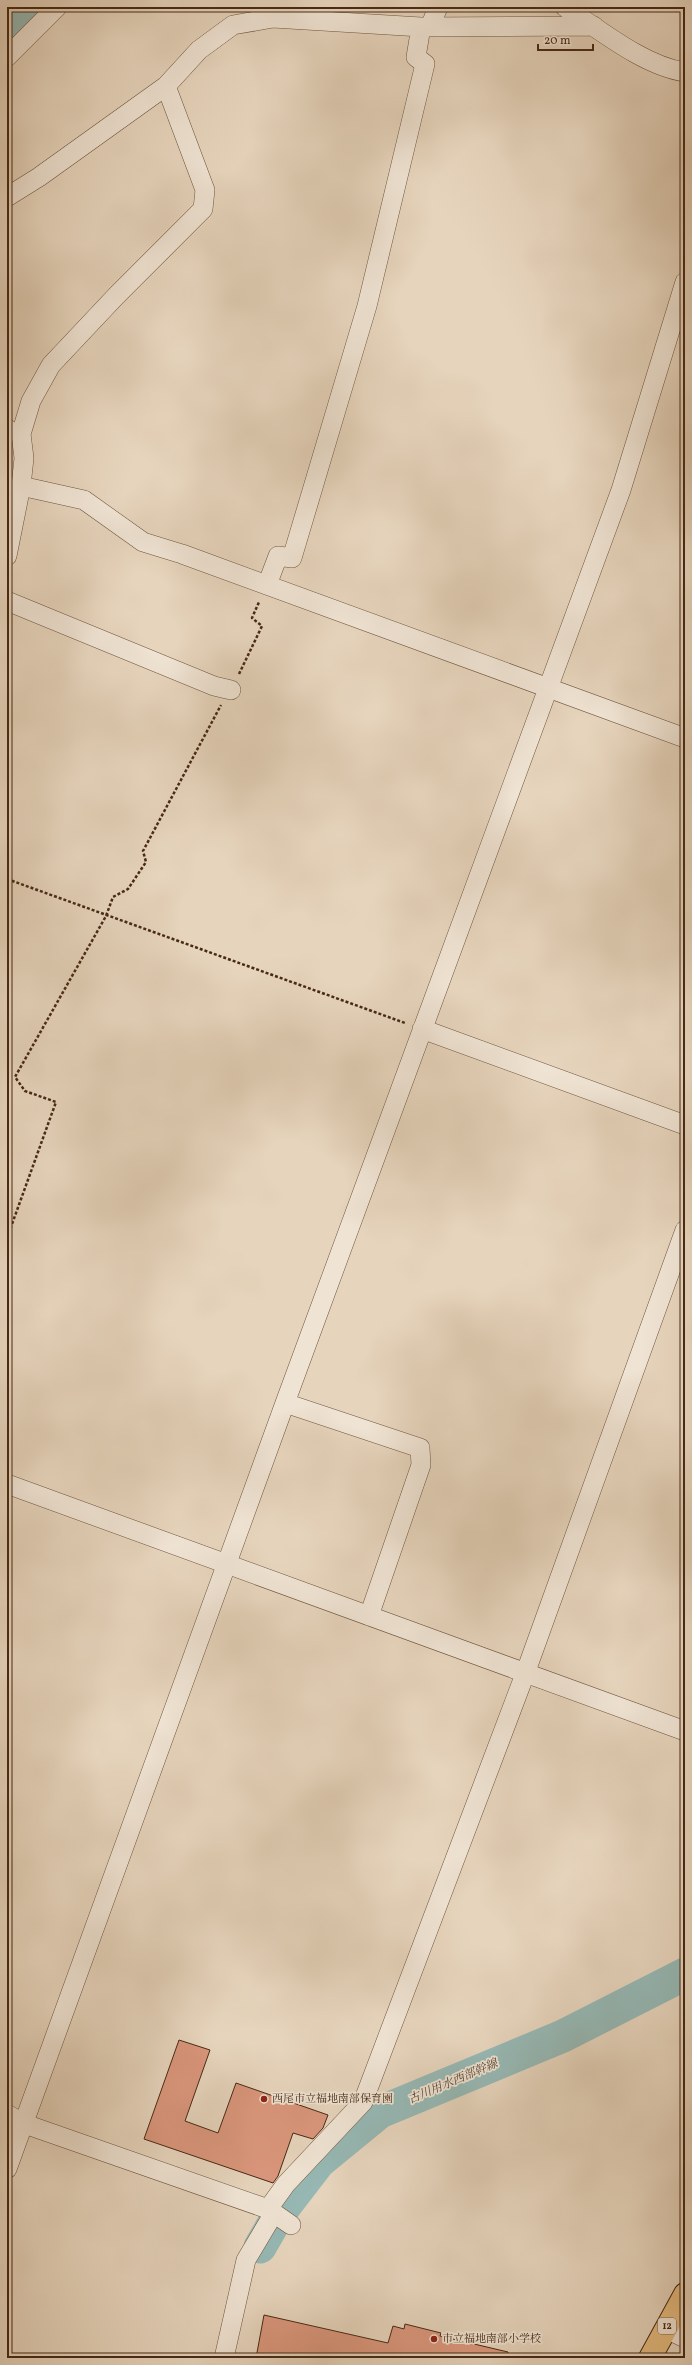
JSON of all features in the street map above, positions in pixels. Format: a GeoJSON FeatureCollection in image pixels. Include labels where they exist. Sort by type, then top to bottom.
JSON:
{"type":"FeatureCollection","features":[{"type":"Feature","properties":{"kind":"main road","name":"12"},"geometry":{"type":"LineString","coordinates":[[650,2358],[675,2334],[685,2294]]}},
{"type":"Feature","properties":{"kind":"street"},"geometry":{"type":"LineString","coordinates":[[7,57],[57,7]]}},
{"type":"Feature","properties":{"kind":"street"},"geometry":{"type":"LineString","coordinates":[[267,585],[278,556],[292,558],[367,306],[425,64],[416,57],[425,27],[438,7]]}},
{"type":"Feature","properties":{"kind":"street"},"geometry":{"type":"LineString","coordinates":[[565,7],[645,58],[670,70],[685,72]]}},
{"type":"Feature","properties":{"kind":"street"},"geometry":{"type":"LineString","coordinates":[[7,197],[39,177],[166,86],[199,50],[233,25],[273,18],[425,27],[594,26]]}},
{"type":"Feature","properties":{"kind":"street"},"geometry":{"type":"LineString","coordinates":[[7,556],[21,486],[24,458],[21,434],[31,401],[51,365],[116,296],[203,209],[205,190],[166,86]]}},
{"type":"Feature","properties":{"kind":"street"},"geometry":{"type":"LineString","coordinates":[[7,2168],[15,2119],[226,1564],[621,490],[685,282]]}},
{"type":"Feature","properties":{"kind":"street"},"geometry":{"type":"LineString","coordinates":[[21,486],[84,500],[143,542],[267,585],[685,738]]}},
{"type":"Feature","properties":{"kind":"street"},"geometry":{"type":"LineString","coordinates":[[7,601],[214,686],[231,690]]}},
{"type":"Feature","properties":{"kind":"street"},"geometry":{"type":"LineString","coordinates":[[422,1029],[685,1125]]}},
{"type":"Feature","properties":{"kind":"street"},"geometry":{"type":"LineString","coordinates":[[224,2358],[246,2260],[271,2211],[286,2184],[363,2102],[525,1674],[685,1230]]}},
{"type":"Feature","properties":{"kind":"street"},"geometry":{"type":"LineString","coordinates":[[285,1403],[420,1448],[421,1465],[369,1616]]}},
{"type":"Feature","properties":{"kind":"street"},"geometry":{"type":"LineString","coordinates":[[7,1484],[525,1674],[685,1731]]}},
{"type":"Feature","properties":{"kind":"street"},"geometry":{"type":"LineString","coordinates":[[15,2119],[271,2211],[291,2225]]}},
{"type":"Feature","properties":{"kind":"lane"},"geometry":{"type":"LineString","coordinates":[[7,422],[21,434]]}},
{"type":"Feature","properties":{"kind":"path"},"geometry":{"type":"LineString","coordinates":[[7,1238],[56,1102],[25,1091],[15,1077],[106,916],[113,897],[128,889],[146,862],[144,851],[220,706],[231,690],[262,626],[252,618],[267,585]]}},
{"type":"Feature","properties":{"kind":"path"},"geometry":{"type":"LineString","coordinates":[[7,879],[422,1029]]}},
{"type":"Feature","properties":{"kind":"green space"},"geometry":{"type":"Polygon","coordinates":[[[685,303],[685,336],[676,332],[685,303]]]}},
{"type":"Feature","properties":{"kind":"building"},"geometry":{"type":"Polygon","coordinates":[[[179,2040],[210,2050],[185,2121],[218,2133],[236,2083],[328,2115],[323,2128],[313,2139],[293,2133],[278,2176],[273,2183],[144,2139],[179,2040]]]}},
{"type":"Feature","properties":{"kind":"building"},"geometry":{"type":"Polygon","coordinates":[[[264,2315],[388,2343],[393,2326],[404,2329],[405,2324],[441,2333],[440,2336],[508,2352],[507,2358],[256,2358],[264,2315]]]}},
{"type":"Feature","properties":{"kind":"waterway"},"geometry":{"type":"LineString","coordinates":[[7,33],[34,7]]}},
{"type":"Feature","properties":{"kind":"waterway","name":"古川用水西部幹線"},"geometry":{"type":"LineString","coordinates":[[260,2247],[279,2214],[319,2162],[380,2112],[563,2036],[685,1974]]}},
{"type":"Feature","properties":{"kind":"place","name":"西尾市立福地南部保育園"},"geometry":{"type":"Point","coordinates":[264,2099]}},
{"type":"Feature","properties":{"kind":"place","name":"市立福地南部小学校"},"geometry":{"type":"Point","coordinates":[434,2339]}}]}
